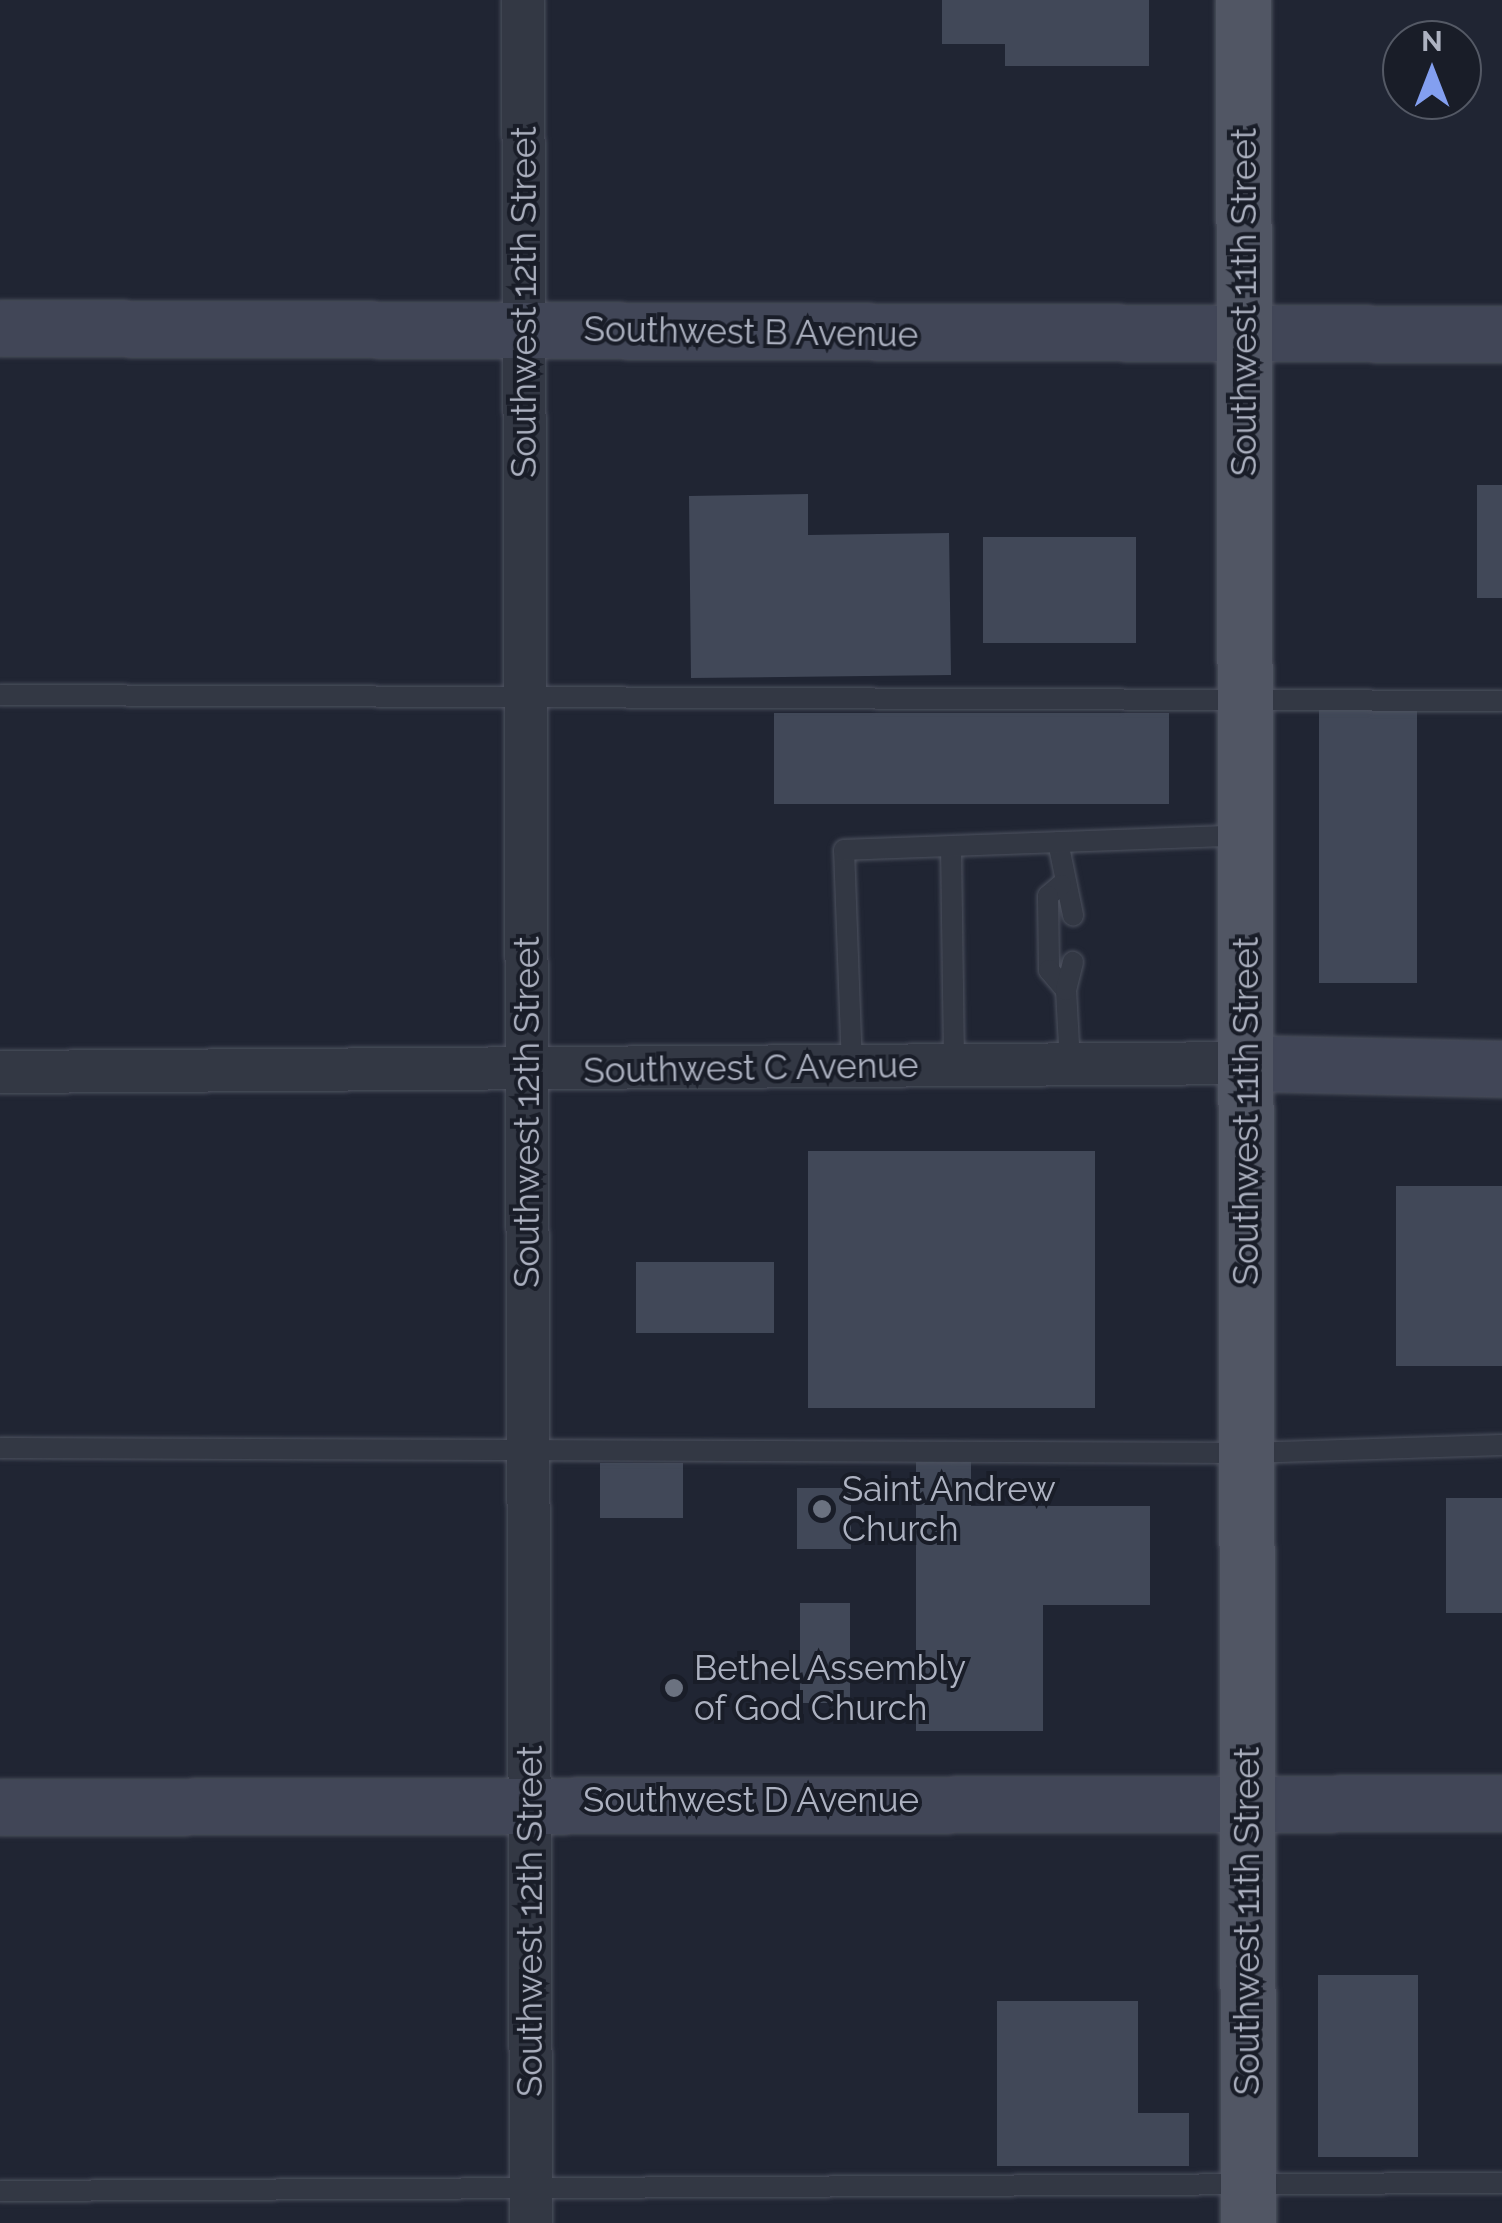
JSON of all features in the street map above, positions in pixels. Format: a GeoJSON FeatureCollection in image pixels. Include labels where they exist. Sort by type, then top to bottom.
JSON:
{"type":"FeatureCollection","features":[{"type":"Feature","properties":{"kind":"main road","name":"Southwest 11th Street"},"geometry":{"type":"LineString","coordinates":[[1243,0],[1248,2205]]}},
{"type":"Feature","properties":{"kind":"street","name":"Southwest 12th Street"},"geometry":{"type":"LineString","coordinates":[[523,0],[531,2207]]}},
{"type":"Feature","properties":{"kind":"street","name":"Southwest B Avenue"},"geometry":{"type":"LineString","coordinates":[[0,328],[524,329],[1246,339],[1502,334]]}},
{"type":"Feature","properties":{"kind":"street","name":"Southwest C Avenue"},"geometry":{"type":"LineString","coordinates":[[0,1072],[1246,1063],[1502,1069]]}},
{"type":"Feature","properties":{"kind":"street","name":"Southwest D Avenue"},"geometry":{"type":"LineString","coordinates":[[0,1807],[529,1800],[1502,1803]]}},
{"type":"Feature","properties":{"kind":"lane"},"geometry":{"type":"LineString","coordinates":[[0,695],[526,702],[1502,701]]}},
{"type":"Feature","properties":{"kind":"lane"},"geometry":{"type":"LineString","coordinates":[[852,1067],[844,850],[1246,835]]}},
{"type":"Feature","properties":{"kind":"lane"},"geometry":{"type":"LineString","coordinates":[[1058,842],[1061,885],[1073,916]]}},
{"type":"Feature","properties":{"kind":"lane"},"geometry":{"type":"LineString","coordinates":[[950,846],[954,1066]]}},
{"type":"Feature","properties":{"kind":"lane"},"geometry":{"type":"LineString","coordinates":[[1061,885],[1048,896],[1049,970],[1066,990]]}},
{"type":"Feature","properties":{"kind":"lane"},"geometry":{"type":"LineString","coordinates":[[1070,1064],[1066,990],[1073,962]]}},
{"type":"Feature","properties":{"kind":"lane"},"geometry":{"type":"LineString","coordinates":[[0,1448],[528,1446],[1247,1452],[1502,1445]]}},
{"type":"Feature","properties":{"kind":"lane"},"geometry":{"type":"LineString","coordinates":[[0,2191],[531,2207],[1248,2205],[1502,2183]]}},
{"type":"Feature","properties":{"kind":"building"},"geometry":{"type":"Polygon","coordinates":[[[942,0],[1149,0],[1149,66],[1005,66],[1005,44],[942,44],[942,0]]]}},
{"type":"Feature","properties":{"kind":"building"},"geometry":{"type":"Polygon","coordinates":[[[1477,485],[1502,485],[1502,598],[1477,598],[1477,485]]]}},
{"type":"Feature","properties":{"kind":"building"},"geometry":{"type":"Polygon","coordinates":[[[808,494],[808,535],[949,533],[951,675],[691,678],[689,496],[808,494]]]}},
{"type":"Feature","properties":{"kind":"building"},"geometry":{"type":"Polygon","coordinates":[[[983,537],[1136,537],[1136,643],[983,643],[983,537]]]}},
{"type":"Feature","properties":{"kind":"building"},"geometry":{"type":"Polygon","coordinates":[[[1319,710],[1417,710],[1417,983],[1319,983],[1319,710]]]}},
{"type":"Feature","properties":{"kind":"building"},"geometry":{"type":"Polygon","coordinates":[[[774,713],[1169,713],[1169,804],[774,804],[774,713]]]}},
{"type":"Feature","properties":{"kind":"building"},"geometry":{"type":"Polygon","coordinates":[[[808,1151],[1095,1151],[1095,1408],[808,1408],[808,1151]]]}},
{"type":"Feature","properties":{"kind":"building"},"geometry":{"type":"Polygon","coordinates":[[[1396,1186],[1502,1186],[1502,1366],[1396,1366],[1396,1186]]]}},
{"type":"Feature","properties":{"kind":"building"},"geometry":{"type":"Polygon","coordinates":[[[636,1262],[774,1262],[774,1333],[636,1333],[636,1262]]]}},
{"type":"Feature","properties":{"kind":"building"},"geometry":{"type":"Polygon","coordinates":[[[916,1462],[971,1462],[971,1506],[1150,1506],[1150,1605],[1043,1605],[1043,1731],[916,1731],[916,1462]]]}},
{"type":"Feature","properties":{"kind":"building"},"geometry":{"type":"Polygon","coordinates":[[[600,1463],[683,1463],[683,1518],[600,1518],[600,1463]]]}},
{"type":"Feature","properties":{"kind":"building"},"geometry":{"type":"Polygon","coordinates":[[[797,1488],[851,1488],[851,1549],[797,1549],[797,1488]]]}},
{"type":"Feature","properties":{"kind":"building"},"geometry":{"type":"Polygon","coordinates":[[[1446,1498],[1502,1498],[1502,1613],[1446,1613],[1446,1498]]]}},
{"type":"Feature","properties":{"kind":"building"},"geometry":{"type":"Polygon","coordinates":[[[800,1603],[850,1603],[850,1703],[800,1703],[800,1603]]]}},
{"type":"Feature","properties":{"kind":"building"},"geometry":{"type":"Polygon","coordinates":[[[1318,1975],[1418,1975],[1418,2157],[1318,2157],[1318,1975]]]}},
{"type":"Feature","properties":{"kind":"building"},"geometry":{"type":"Polygon","coordinates":[[[997,2001],[1138,2001],[1138,2113],[1189,2113],[1189,2166],[997,2166],[997,2001]]]}},
{"type":"Feature","properties":{"kind":"place","name":"Saint Andrew Church"},"geometry":{"type":"Point","coordinates":[822,1509]}},
{"type":"Feature","properties":{"kind":"place","name":"Bethel Assembly of God Church"},"geometry":{"type":"Point","coordinates":[674,1688]}}]}
